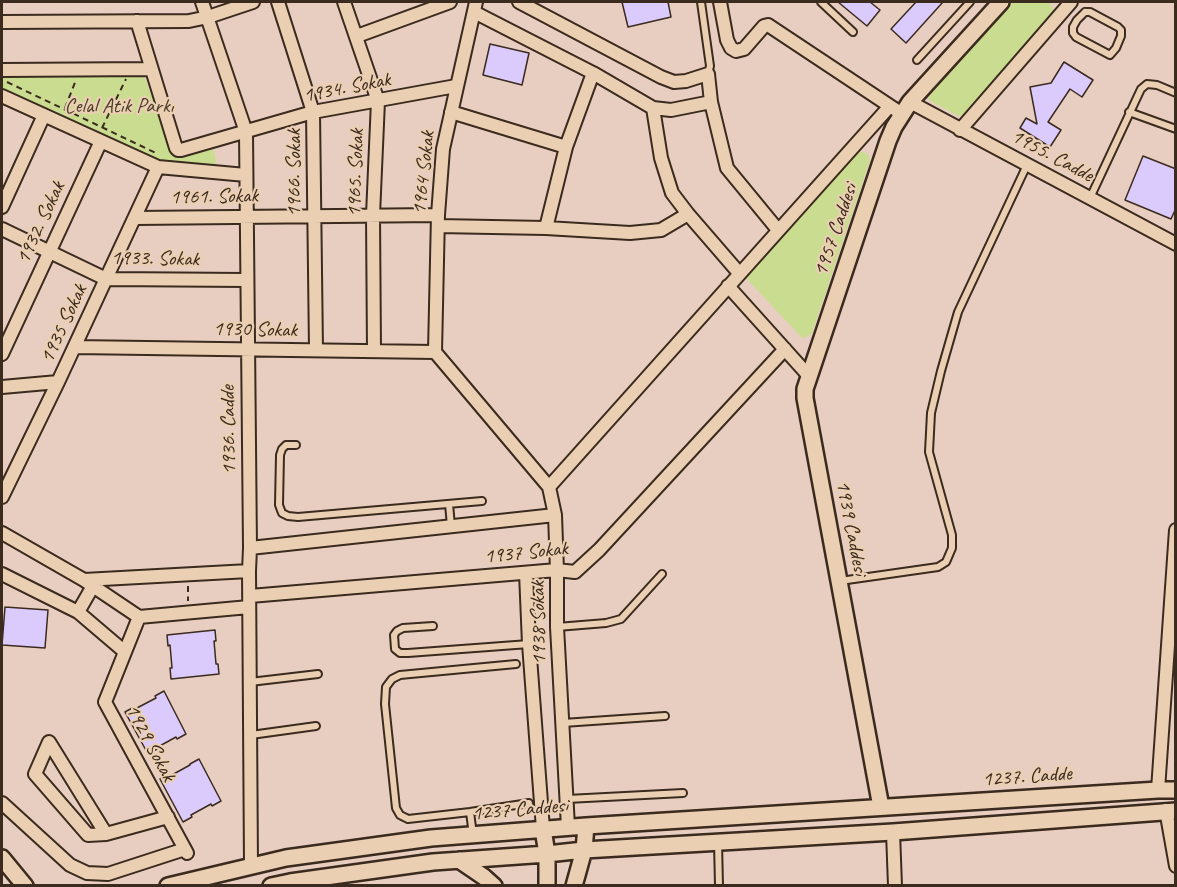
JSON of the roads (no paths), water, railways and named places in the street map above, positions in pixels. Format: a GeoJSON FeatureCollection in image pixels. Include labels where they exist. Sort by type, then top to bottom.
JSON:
{"type":"FeatureCollection","features":[{"type":"Feature","properties":{"kind":"street","name":"1936. Cadde"},"geometry":{"type":"LineString","coordinates":[[202,2],[246,132],[251,866]]}},
{"type":"Feature","properties":{"kind":"street"},"geometry":{"type":"LineString","coordinates":[[2,22],[189,21],[253,2]]}},
{"type":"Feature","properties":{"kind":"street","name":"1966. Sokak"},"geometry":{"type":"LineString","coordinates":[[278,2],[314,112],[316,350]]}},
{"type":"Feature","properties":{"kind":"street","name":"1965. Sokak"},"geometry":{"type":"LineString","coordinates":[[344,2],[378,101],[373,215],[374,351]]}},
{"type":"Feature","properties":{"kind":"street"},"geometry":{"type":"LineString","coordinates":[[357,36],[450,2]]}},
{"type":"Feature","properties":{"kind":"street"},"geometry":{"type":"LineString","coordinates":[[519,2],[674,82],[708,74],[711,102],[727,168],[778,230]]}},
{"type":"Feature","properties":{"kind":"street","name":"1955. Cadde"},"geometry":{"type":"LineString","coordinates":[[720,2],[728,44],[736,51],[744,49],[764,26],[768,25],[901,107],[960,130],[1176,244]]}},
{"type":"Feature","properties":{"kind":"street","name":"1957 Caddesi"},"geometry":{"type":"LineString","coordinates":[[808,375],[901,107],[1001,2]]}},
{"type":"Feature","properties":{"kind":"street"},"geometry":{"type":"LineString","coordinates":[[960,130],[1066,4]]}},
{"type":"Feature","properties":{"kind":"street"},"geometry":{"type":"LineString","coordinates":[[475,7],[653,108],[671,110],[711,102]]}},
{"type":"Feature","properties":{"kind":"street","name":"1964 Sokak"},"geometry":{"type":"LineString","coordinates":[[435,352],[442,149],[475,7]]}},
{"type":"Feature","properties":{"kind":"street"},"geometry":{"type":"LineString","coordinates":[[2,70],[151,69],[137,21]]}},
{"type":"Feature","properties":{"kind":"street","name":"1934. Sokak"},"geometry":{"type":"LineString","coordinates":[[151,69],[178,150],[314,112],[456,86]]}},
{"type":"Feature","properties":{"kind":"street"},"geometry":{"type":"LineString","coordinates":[[546,228],[566,147],[593,73]]}},
{"type":"Feature","properties":{"kind":"street"},"geometry":{"type":"LineString","coordinates":[[2,96],[158,167],[246,175]]}},
{"type":"Feature","properties":{"kind":"street"},"geometry":{"type":"LineString","coordinates":[[549,487],[778,230],[901,107]]}},
{"type":"Feature","properties":{"kind":"street"},"geometry":{"type":"LineString","coordinates":[[653,108],[661,158],[672,193],[739,273]]}},
{"type":"Feature","properties":{"kind":"street"},"geometry":{"type":"LineString","coordinates":[[451,112],[566,147]]}},
{"type":"Feature","properties":{"kind":"street"},"geometry":{"type":"LineString","coordinates":[[2,207],[44,115]]}},
{"type":"Feature","properties":{"kind":"street","name":"1932. Sokak"},"geometry":{"type":"LineString","coordinates":[[2,354],[99,140]]}},
{"type":"Feature","properties":{"kind":"street","name":"1935 Sokak"},"geometry":{"type":"LineString","coordinates":[[2,497],[75,347],[158,167]]}},
{"type":"Feature","properties":{"kind":"street","name":"1961. Sokak"},"geometry":{"type":"LineString","coordinates":[[135,218],[373,215],[630,233],[661,230],[688,214]]}},
{"type":"Feature","properties":{"kind":"street","name":"1933. Sokak"},"geometry":{"type":"LineString","coordinates":[[2,229],[106,279],[247,279]]}},
{"type":"Feature","properties":{"kind":"street"},"geometry":{"type":"LineString","coordinates":[[728,286],[808,375]]}},
{"type":"Feature","properties":{"kind":"street","name":"1930 Sokak"},"geometry":{"type":"LineString","coordinates":[[75,347],[435,352]]}},
{"type":"Feature","properties":{"kind":"street","name":"1937 Sokak"},"geometry":{"type":"LineString","coordinates":[[139,617],[189,613],[249,602],[526,573],[557,570],[574,572],[599,550],[785,349]]}},
{"type":"Feature","properties":{"kind":"street","name":"1938 Sokak"},"geometry":{"type":"LineString","coordinates":[[435,352],[549,487],[555,515],[557,627],[568,827]]}},
{"type":"Feature","properties":{"kind":"street","name":"1939 Caddesi"},"geometry":{"type":"LineString","coordinates":[[808,375],[805,398],[881,807]]}},
{"type":"Feature","properties":{"kind":"street"},"geometry":{"type":"LineString","coordinates":[[2,387],[58,382]]}},
{"type":"Feature","properties":{"kind":"street"},"geometry":{"type":"LineString","coordinates":[[250,548],[555,515]]}},
{"type":"Feature","properties":{"kind":"street"},"geometry":{"type":"LineString","coordinates":[[1158,790],[1176,530]]}},
{"type":"Feature","properties":{"kind":"street"},"geometry":{"type":"LineString","coordinates":[[2,533],[88,583],[139,617],[125,652],[78,612],[2,574]]}},
{"type":"Feature","properties":{"kind":"street"},"geometry":{"type":"LineString","coordinates":[[88,583],[249,571]]}},
{"type":"Feature","properties":{"kind":"street","name":"1938 Sokak"},"geometry":{"type":"LineString","coordinates":[[526,573],[543,829]]}},
{"type":"Feature","properties":{"kind":"street"},"geometry":{"type":"LineString","coordinates":[[78,612],[88,583]]}},
{"type":"Feature","properties":{"kind":"street","name":"1929 Sokak"},"geometry":{"type":"LineString","coordinates":[[2,803],[70,866],[87,873],[108,874],[186,851],[105,702],[125,652]]}},
{"type":"Feature","properties":{"kind":"street"},"geometry":{"type":"LineString","coordinates":[[106,834],[49,742],[35,774],[88,835],[106,834],[168,818]]}},
{"type":"Feature","properties":{"kind":"street","name":"1237. Cadde"},"geometry":{"type":"LineString","coordinates":[[881,807],[1176,790]]}},
{"type":"Feature","properties":{"kind":"street","name":"1237 Caddesi"},"geometry":{"type":"LineString","coordinates":[[168,885],[286,858],[431,838],[881,807]]}},
{"type":"Feature","properties":{"kind":"street"},"geometry":{"type":"LineString","coordinates":[[271,885],[459,860],[584,850],[893,832],[1171,810],[1176,866]]}},
{"type":"Feature","properties":{"kind":"street"},"geometry":{"type":"LineString","coordinates":[[574,885],[584,850],[586,826]]}},
{"type":"Feature","properties":{"kind":"street"},"geometry":{"type":"LineString","coordinates":[[543,829],[548,854],[548,885]]}},
{"type":"Feature","properties":{"kind":"street"},"geometry":{"type":"LineString","coordinates":[[893,832],[895,885]]}},
{"type":"Feature","properties":{"kind":"street"},"geometry":{"type":"LineString","coordinates":[[2,858],[26,885]]}},
{"type":"Feature","properties":{"kind":"street"},"geometry":{"type":"LineString","coordinates":[[459,860],[494,885]]}},
{"type":"Feature","properties":{"kind":"lane"},"geometry":{"type":"LineString","coordinates":[[701,2],[710,66],[708,74]]}},
{"type":"Feature","properties":{"kind":"lane"},"geometry":{"type":"LineString","coordinates":[[821,2],[853,32]]}},
{"type":"Feature","properties":{"kind":"lane"},"geometry":{"type":"LineString","coordinates":[[917,60],[970,2]]}},
{"type":"Feature","properties":{"kind":"lane"},"geometry":{"type":"LineString","coordinates":[[1066,4],[1077,20]]}},
{"type":"Feature","properties":{"kind":"lane"},"geometry":{"type":"LineString","coordinates":[[1085,12],[1090,12],[1121,30],[1116,48],[1110,55],[1076,37],[1073,27],[1077,20],[1085,12]]}},
{"type":"Feature","properties":{"kind":"lane"},"geometry":{"type":"LineString","coordinates":[[1089,198],[1141,89],[1147,84],[1157,85],[1176,93]]}},
{"type":"Feature","properties":{"kind":"lane"},"geometry":{"type":"LineString","coordinates":[[1129,112],[1176,129]]}},
{"type":"Feature","properties":{"kind":"lane"},"geometry":{"type":"LineString","coordinates":[[839,581],[938,567],[946,562],[952,548],[952,535],[929,453],[931,413],[958,312],[1027,165]]}},
{"type":"Feature","properties":{"kind":"lane"},"geometry":{"type":"LineString","coordinates":[[296,445],[286,445],[280,455],[279,505],[282,513],[288,516],[482,501]]}},
{"type":"Feature","properties":{"kind":"lane"},"geometry":{"type":"LineString","coordinates":[[450,504],[451,526]]}},
{"type":"Feature","properties":{"kind":"lane"},"geometry":{"type":"LineString","coordinates":[[557,627],[606,623],[621,619],[662,574]]}},
{"type":"Feature","properties":{"kind":"lane"},"geometry":{"type":"LineString","coordinates":[[433,626],[403,628],[397,631],[394,635],[395,649],[400,653],[529,644]]}},
{"type":"Feature","properties":{"kind":"lane"},"geometry":{"type":"LineString","coordinates":[[516,664],[400,675],[392,679],[386,687],[386,704],[396,808],[400,815],[408,819],[529,803]]}},
{"type":"Feature","properties":{"kind":"lane"},"geometry":{"type":"LineString","coordinates":[[249,682],[318,674]]}},
{"type":"Feature","properties":{"kind":"lane"},"geometry":{"type":"LineString","coordinates":[[562,723],[665,716]]}},
{"type":"Feature","properties":{"kind":"lane"},"geometry":{"type":"LineString","coordinates":[[250,735],[316,726]]}},
{"type":"Feature","properties":{"kind":"lane"},"geometry":{"type":"LineString","coordinates":[[566,799],[683,793]]}},
{"type":"Feature","properties":{"kind":"lane"},"geometry":{"type":"LineString","coordinates":[[470,812],[473,835]]}},
{"type":"Feature","properties":{"kind":"lane"},"geometry":{"type":"LineString","coordinates":[[718,842],[719,885]]}},
{"type":"Feature","properties":{"kind":"park label","name":"Celal Atik Parkı"},"geometry":{"type":"Point","coordinates":[119,106]}}]}
